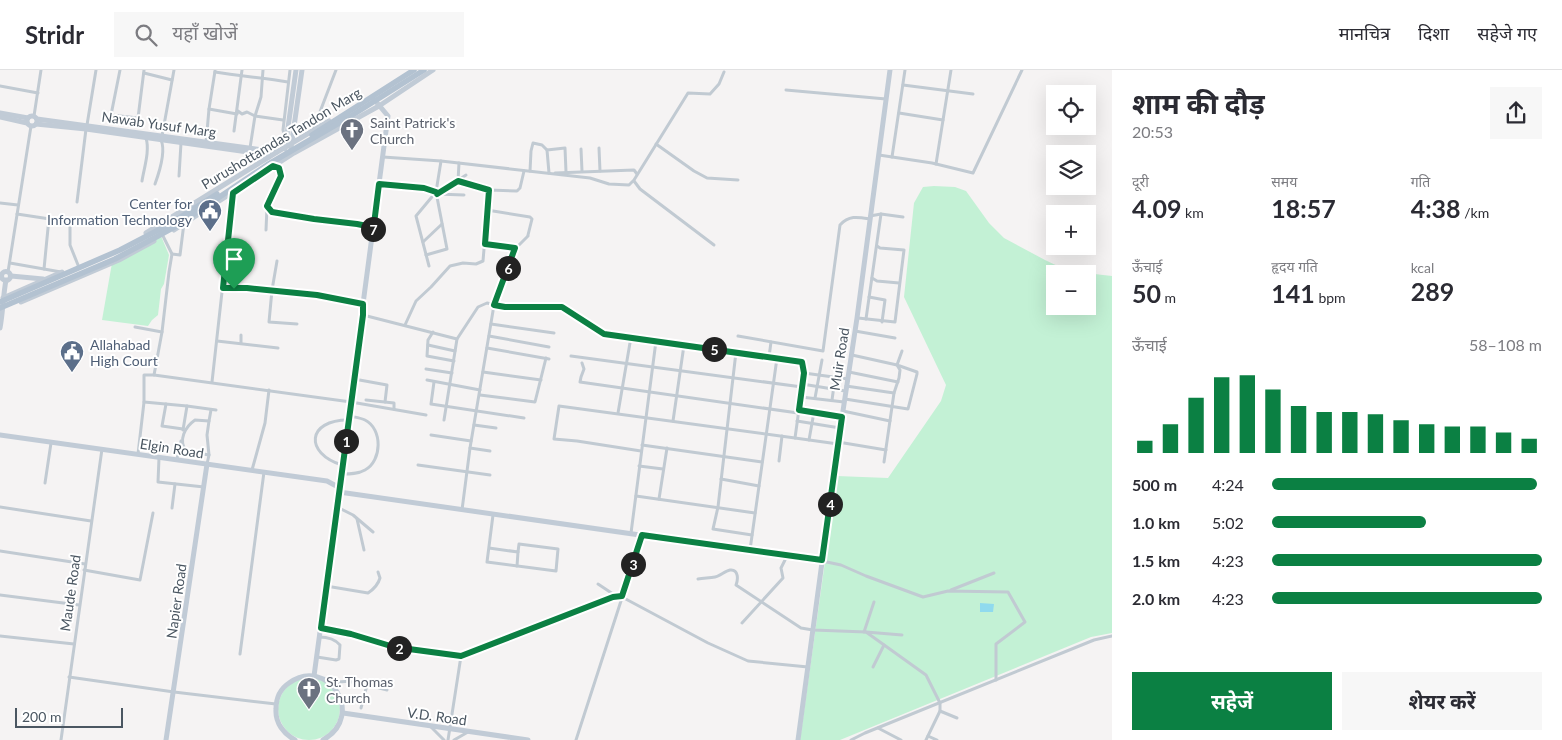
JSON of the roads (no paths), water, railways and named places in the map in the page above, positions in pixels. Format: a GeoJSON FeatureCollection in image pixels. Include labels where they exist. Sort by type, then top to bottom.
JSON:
{"type":"FeatureCollection","features":[{"type":"Feature","properties":{"kind":"main road"},"geometry":{"type":"LineString","coordinates":[[285,158],[296,70]]}},
{"type":"Feature","properties":{"kind":"main road"},"geometry":{"type":"LineString","coordinates":[[290,155],[302,70]]}},
{"type":"Feature","properties":{"kind":"main road","name":"Purushottamdas Tandon Marg"},"geometry":{"type":"LineString","coordinates":[[1,300],[117,249],[158,227],[285,147],[372,96],[410,70]]}},
{"type":"Feature","properties":{"kind":"main road"},"geometry":{"type":"LineString","coordinates":[[1,300],[90,264],[168,225],[414,70]]}},
{"type":"Feature","properties":{"kind":"main road"},"geometry":{"type":"LineString","coordinates":[[1,309],[115,259],[171,229],[268,166],[424,70]]}},
{"type":"Feature","properties":{"kind":"main road","name":"Purushottamdas Tandon Marg"},"geometry":{"type":"LineString","coordinates":[[1,309],[119,260],[184,225],[285,158],[379,106],[433,70]]}},
{"type":"Feature","properties":{"kind":"main road","name":"Muir Road"},"geometry":{"type":"LineString","coordinates":[[798,740],[890,70]]}},
{"type":"Feature","properties":{"kind":"main road"},"geometry":{"type":"LineString","coordinates":[[314,676],[388,116],[372,96]]}},
{"type":"Feature","properties":{"kind":"main road","name":"Nawab Yusuf Marg"},"geometry":{"type":"LineString","coordinates":[[0,113],[32,121]]}},
{"type":"Feature","properties":{"kind":"main road","name":"Nawab Yusuf Marg"},"geometry":{"type":"LineString","coordinates":[[0,117],[277,152]]}},
{"type":"Feature","properties":{"kind":"main road","name":"Nawab Yusuf Marg"},"geometry":{"type":"LineString","coordinates":[[87,127],[146,138],[161,138],[181,143],[262,154],[269,157]]}},
{"type":"Feature","properties":{"kind":"main road"},"geometry":{"type":"LineString","coordinates":[[0,328],[4,275],[44,280]]}},
{"type":"Feature","properties":{"kind":"main road","name":"Elgin Road"},"geometry":{"type":"LineString","coordinates":[[0,435],[327,481],[339,490],[462,510],[822,560]]}},
{"type":"Feature","properties":{"kind":"main road","name":"Napier Road"},"geometry":{"type":"LineString","coordinates":[[166,740],[208,464]]}},
{"type":"Feature","properties":{"kind":"main road"},"geometry":{"type":"LineString","coordinates":[[295,740],[285,733],[279,724],[276,704],[279,694],[289,682],[304,676],[321,678],[332,685],[341,698],[343,714],[336,730],[323,740]]}},
{"type":"Feature","properties":{"kind":"main road","name":"V.D. Road"},"geometry":{"type":"LineString","coordinates":[[343,714],[527,740]]}},
{"type":"Feature","properties":{"kind":"street"},"geometry":{"type":"LineString","coordinates":[[4,275],[10,263],[41,70]]}},
{"type":"Feature","properties":{"kind":"street"},"geometry":{"type":"LineString","coordinates":[[77,202],[96,70]]}},
{"type":"Feature","properties":{"kind":"street"},"geometry":{"type":"LineString","coordinates":[[120,70],[111,115],[138,118],[146,71],[172,80]]}},
{"type":"Feature","properties":{"kind":"street"},"geometry":{"type":"LineString","coordinates":[[155,184],[161,163],[163,145],[161,138],[174,70]]}},
{"type":"Feature","properties":{"kind":"street"},"geometry":{"type":"LineString","coordinates":[[234,131],[242,70]]}},
{"type":"Feature","properties":{"kind":"street"},"geometry":{"type":"LineString","coordinates":[[250,149],[255,116],[261,97],[263,70]]}},
{"type":"Feature","properties":{"kind":"street"},"geometry":{"type":"LineString","coordinates":[[286,140],[283,134],[283,120],[290,70]]}},
{"type":"Feature","properties":{"kind":"street"},"geometry":{"type":"LineString","coordinates":[[312,131],[336,70]]}},
{"type":"Feature","properties":{"kind":"street"},"geometry":{"type":"LineString","coordinates":[[892,157],[905,70]]}},
{"type":"Feature","properties":{"kind":"street"},"geometry":{"type":"LineString","coordinates":[[936,164],[951,70]]}},
{"type":"Feature","properties":{"kind":"street"},"geometry":{"type":"LineString","coordinates":[[878,155],[936,164],[973,173],[1022,70]]}},
{"type":"Feature","properties":{"kind":"street"},"geometry":{"type":"LineString","coordinates":[[206,143],[215,71],[241,77],[288,82]]}},
{"type":"Feature","properties":{"kind":"street"},"geometry":{"type":"LineString","coordinates":[[382,157],[441,161],[530,171],[590,178],[609,184],[629,185],[638,174],[688,93],[710,94],[719,84],[724,72]]}},
{"type":"Feature","properties":{"kind":"street"},"geometry":{"type":"LineString","coordinates":[[903,85],[973,94]]}},
{"type":"Feature","properties":{"kind":"street"},"geometry":{"type":"LineString","coordinates":[[0,86],[38,93]]}},
{"type":"Feature","properties":{"kind":"street"},"geometry":{"type":"LineString","coordinates":[[786,90],[886,99]]}},
{"type":"Feature","properties":{"kind":"street"},"geometry":{"type":"LineString","coordinates":[[209,109],[237,114],[238,111],[242,114],[247,112],[255,116],[283,120]]}},
{"type":"Feature","properties":{"kind":"street"},"geometry":{"type":"LineString","coordinates":[[899,114],[943,120]]}},
{"type":"Feature","properties":{"kind":"street"},"geometry":{"type":"LineString","coordinates":[[142,181],[147,154],[148,143],[146,138]]}},
{"type":"Feature","properties":{"kind":"street"},"geometry":{"type":"LineString","coordinates":[[179,176],[181,143]]}},
{"type":"Feature","properties":{"kind":"street"},"geometry":{"type":"LineString","coordinates":[[530,171],[533,143],[542,145],[547,150],[548,174]]}},
{"type":"Feature","properties":{"kind":"street"},"geometry":{"type":"LineString","coordinates":[[656,144],[707,178],[738,180]]}},
{"type":"Feature","properties":{"kind":"street"},"geometry":{"type":"LineString","coordinates":[[547,150],[565,148],[566,172]]}},
{"type":"Feature","properties":{"kind":"street"},"geometry":{"type":"LineString","coordinates":[[599,148],[600,171]]}},
{"type":"Feature","properties":{"kind":"street"},"geometry":{"type":"LineString","coordinates":[[581,149],[582,171]]}},
{"type":"Feature","properties":{"kind":"street"},"geometry":{"type":"LineString","coordinates":[[266,230],[267,206],[281,176],[279,168],[273,166],[269,157]]}},
{"type":"Feature","properties":{"kind":"street"},"geometry":{"type":"LineString","coordinates":[[426,255],[446,249],[437,193],[441,161]]}},
{"type":"Feature","properties":{"kind":"street"},"geometry":{"type":"LineString","coordinates":[[458,181],[459,163]]}},
{"type":"Feature","properties":{"kind":"street"},"geometry":{"type":"LineString","coordinates":[[548,174],[634,170],[638,174]]}},
{"type":"Feature","properties":{"kind":"street"},"geometry":{"type":"LineString","coordinates":[[458,181],[489,190],[517,191],[520,188],[524,171]]}},
{"type":"Feature","properties":{"kind":"street"},"geometry":{"type":"LineString","coordinates":[[429,266],[416,216],[437,193],[466,175]]}},
{"type":"Feature","properties":{"kind":"street"},"geometry":{"type":"LineString","coordinates":[[212,382],[233,193],[232,180]]}},
{"type":"Feature","properties":{"kind":"street"},"geometry":{"type":"LineString","coordinates":[[634,180],[634,183],[640,189],[714,245]]}},
{"type":"Feature","properties":{"kind":"street"},"geometry":{"type":"LineString","coordinates":[[379,184],[424,188],[437,193],[464,195]]}},
{"type":"Feature","properties":{"kind":"street"},"geometry":{"type":"LineString","coordinates":[[405,325],[416,301],[450,266],[463,263],[476,264],[483,261],[489,190]]}},
{"type":"Feature","properties":{"kind":"street"},"geometry":{"type":"LineString","coordinates":[[0,203],[18,205]]}},
{"type":"Feature","properties":{"kind":"street"},"geometry":{"type":"LineString","coordinates":[[267,206],[272,212],[357,224],[367,226],[373,232]]}},
{"type":"Feature","properties":{"kind":"street"},"geometry":{"type":"LineString","coordinates":[[462,510],[470,448],[494,305],[515,248],[528,236],[532,219],[530,217],[487,210]]}},
{"type":"Feature","properties":{"kind":"street"},"geometry":{"type":"LineString","coordinates":[[172,254],[180,255],[184,225],[181,212]]}},
{"type":"Feature","properties":{"kind":"street"},"geometry":{"type":"LineString","coordinates":[[17,214],[63,221]]}},
{"type":"Feature","properties":{"kind":"street"},"geometry":{"type":"LineString","coordinates":[[866,319],[881,214]]}},
{"type":"Feature","properties":{"kind":"street"},"geometry":{"type":"LineString","coordinates":[[738,336],[823,351],[840,225],[847,218],[854,217],[870,218],[881,214],[903,217]]}},
{"type":"Feature","properties":{"kind":"street"},"geometry":{"type":"LineString","coordinates":[[44,269],[49,218]]}},
{"type":"Feature","properties":{"kind":"street"},"geometry":{"type":"LineString","coordinates":[[70,219],[70,245],[78,266]]}},
{"type":"Feature","properties":{"kind":"street"},"geometry":{"type":"LineString","coordinates":[[422,242],[442,223]]}},
{"type":"Feature","properties":{"kind":"street"},"geometry":{"type":"LineString","coordinates":[[154,374],[162,332],[172,254],[158,227]]}},
{"type":"Feature","properties":{"kind":"street"},"geometry":{"type":"LineString","coordinates":[[485,244],[515,248]]}},
{"type":"Feature","properties":{"kind":"street"},"geometry":{"type":"LineString","coordinates":[[857,318],[895,322],[904,250],[884,249],[877,246]]}},
{"type":"Feature","properties":{"kind":"street"},"geometry":{"type":"LineString","coordinates":[[277,261],[269,322],[297,324]]}},
{"type":"Feature","properties":{"kind":"street"},"geometry":{"type":"LineString","coordinates":[[10,263],[62,272]]}},
{"type":"Feature","properties":{"kind":"street"},"geometry":{"type":"LineString","coordinates":[[872,278],[877,281],[899,284]]}},
{"type":"Feature","properties":{"kind":"street"},"geometry":{"type":"LineString","coordinates":[[223,288],[272,290],[317,295],[363,304]]}},
{"type":"Feature","properties":{"kind":"street"},"geometry":{"type":"LineString","coordinates":[[869,297],[885,300],[882,322]]}},
{"type":"Feature","properties":{"kind":"street"},"geometry":{"type":"LineString","coordinates":[[444,420],[457,339],[478,307],[488,303],[505,307],[562,307],[604,334],[802,362],[804,373],[795,438]]}},
{"type":"Feature","properties":{"kind":"street"},"geometry":{"type":"LineString","coordinates":[[363,315],[457,339]]}},
{"type":"Feature","properties":{"kind":"street"},"geometry":{"type":"LineString","coordinates":[[490,324],[554,333]]}},
{"type":"Feature","properties":{"kind":"street"},"geometry":{"type":"LineString","coordinates":[[135,327],[162,332]]}},
{"type":"Feature","properties":{"kind":"street"},"geometry":{"type":"LineString","coordinates":[[855,331],[895,338]]}},
{"type":"Feature","properties":{"kind":"street"},"geometry":{"type":"LineString","coordinates":[[433,332],[428,340],[427,356],[454,361]]}},
{"type":"Feature","properties":{"kind":"street"},"geometry":{"type":"LineString","coordinates":[[240,343],[241,334]]}},
{"type":"Feature","properties":{"kind":"street"},"geometry":{"type":"LineString","coordinates":[[489,336],[549,347]]}},
{"type":"Feature","properties":{"kind":"street"},"geometry":{"type":"LineString","coordinates":[[618,413],[631,337]]}},
{"type":"Feature","properties":{"kind":"street"},"geometry":{"type":"LineString","coordinates":[[217,341],[278,348]]}},
{"type":"Feature","properties":{"kind":"street"},"geometry":{"type":"LineString","coordinates":[[631,533],[656,341]]}},
{"type":"Feature","properties":{"kind":"street"},"geometry":{"type":"LineString","coordinates":[[769,357],[771,342]]}},
{"type":"Feature","properties":{"kind":"street"},"geometry":{"type":"LineString","coordinates":[[428,345],[455,351]]}},
{"type":"Feature","properties":{"kind":"street"},"geometry":{"type":"LineString","coordinates":[[673,421],[684,345]]}},
{"type":"Feature","properties":{"kind":"street"},"geometry":{"type":"LineString","coordinates":[[480,395],[535,402],[548,358],[487,348]]}},
{"type":"Feature","properties":{"kind":"street"},"geometry":{"type":"LineString","coordinates":[[884,462],[894,393],[900,370],[897,365],[902,351]]}},
{"type":"Feature","properties":{"kind":"street"},"geometry":{"type":"LineString","coordinates":[[736,352],[718,507],[713,529],[752,535]]}},
{"type":"Feature","properties":{"kind":"street"},"geometry":{"type":"LineString","coordinates":[[800,397],[909,408],[917,372],[897,365],[852,355]]}},
{"type":"Feature","properties":{"kind":"street"},"geometry":{"type":"LineString","coordinates":[[571,356],[774,383],[894,393]]}},
{"type":"Feature","properties":{"kind":"street"},"geometry":{"type":"LineString","coordinates":[[750,550],[777,358]]}},
{"type":"Feature","properties":{"kind":"street"},"geometry":{"type":"LineString","coordinates":[[815,398],[822,360]]}},
{"type":"Feature","properties":{"kind":"street"},"geometry":{"type":"LineString","coordinates":[[582,363],[584,369],[580,382],[770,409],[842,414],[890,421]]}},
{"type":"Feature","properties":{"kind":"street"},"geometry":{"type":"LineString","coordinates":[[832,400],[837,364]]}},
{"type":"Feature","properties":{"kind":"street"},"geometry":{"type":"LineString","coordinates":[[426,369],[452,373]]}},
{"type":"Feature","properties":{"kind":"street"},"geometry":{"type":"LineString","coordinates":[[483,372],[541,380]]}},
{"type":"Feature","properties":{"kind":"street"},"geometry":{"type":"LineString","coordinates":[[849,372],[898,382]]}},
{"type":"Feature","properties":{"kind":"street"},"geometry":{"type":"LineString","coordinates":[[804,373],[848,379]]}},
{"type":"Feature","properties":{"kind":"street"},"geometry":{"type":"LineString","coordinates":[[138,454],[144,402],[144,375],[154,374],[212,382],[426,415]]}},
{"type":"Feature","properties":{"kind":"street"},"geometry":{"type":"LineString","coordinates":[[354,379],[387,385],[385,402]]}},
{"type":"Feature","properties":{"kind":"street"},"geometry":{"type":"LineString","coordinates":[[427,380],[480,390]]}},
{"type":"Feature","properties":{"kind":"street"},"geometry":{"type":"LineString","coordinates":[[434,382],[431,404],[524,418]]}},
{"type":"Feature","properties":{"kind":"street"},"geometry":{"type":"LineString","coordinates":[[252,471],[265,423],[268,390]]}},
{"type":"Feature","properties":{"kind":"street"},"geometry":{"type":"LineString","coordinates":[[366,400],[394,403],[394,409]]}},
{"type":"Feature","properties":{"kind":"street"},"geometry":{"type":"LineString","coordinates":[[144,402],[214,410],[209,421],[207,435],[208,464]]}},
{"type":"Feature","properties":{"kind":"street"},"geometry":{"type":"LineString","coordinates":[[166,404],[162,426],[183,429]]}},
{"type":"Feature","properties":{"kind":"street"},"geometry":{"type":"LineString","coordinates":[[177,460],[187,406]]}},
{"type":"Feature","properties":{"kind":"street"},"geometry":{"type":"LineString","coordinates":[[641,451],[554,439],[559,406],[886,450]]}},
{"type":"Feature","properties":{"kind":"street"},"geometry":{"type":"LineString","coordinates":[[809,440],[814,412]]}},
{"type":"Feature","properties":{"kind":"street"},"geometry":{"type":"LineString","coordinates":[[342,474],[354,474],[366,470],[374,462],[377,450],[377,434],[365,420],[349,418],[332,421],[320,427],[316,434],[316,444],[321,455],[326,459],[343,465]]}},
{"type":"Feature","properties":{"kind":"street"},"geometry":{"type":"LineString","coordinates":[[209,421],[195,420],[190,423],[185,428],[182,443],[186,451],[209,455]]}},
{"type":"Feature","properties":{"kind":"street"},"geometry":{"type":"LineString","coordinates":[[797,422],[840,428]]}},
{"type":"Feature","properties":{"kind":"street"},"geometry":{"type":"LineString","coordinates":[[474,425],[496,428]]}},
{"type":"Feature","properties":{"kind":"street"},"geometry":{"type":"LineString","coordinates":[[431,435],[471,442]]}},
{"type":"Feature","properties":{"kind":"street"},"geometry":{"type":"LineString","coordinates":[[779,461],[782,436]]}},
{"type":"Feature","properties":{"kind":"street"},"geometry":{"type":"LineString","coordinates":[[45,483],[51,443]]}},
{"type":"Feature","properties":{"kind":"street"},"geometry":{"type":"LineString","coordinates":[[642,445],[762,462]]}},
{"type":"Feature","properties":{"kind":"street"},"geometry":{"type":"LineString","coordinates":[[470,448],[490,451]]}},
{"type":"Feature","properties":{"kind":"street"},"geometry":{"type":"LineString","coordinates":[[659,499],[667,448]]}},
{"type":"Feature","properties":{"kind":"street","name":"Maude Road"},"geometry":{"type":"LineString","coordinates":[[60,740],[102,449]]}},
{"type":"Feature","properties":{"kind":"street"},"geometry":{"type":"LineString","coordinates":[[159,458],[158,482],[204,487]]}},
{"type":"Feature","properties":{"kind":"street"},"geometry":{"type":"LineString","coordinates":[[418,465],[490,475]]}},
{"type":"Feature","properties":{"kind":"street"},"geometry":{"type":"LineString","coordinates":[[639,466],[663,469]]}},
{"type":"Feature","properties":{"kind":"street"},"geometry":{"type":"LineString","coordinates":[[240,654],[264,472]]}},
{"type":"Feature","properties":{"kind":"street"},"geometry":{"type":"LineString","coordinates":[[721,480],[759,486]]}},
{"type":"Feature","properties":{"kind":"street"},"geometry":{"type":"LineString","coordinates":[[172,508],[175,484]]}},
{"type":"Feature","properties":{"kind":"street"},"geometry":{"type":"LineString","coordinates":[[636,496],[755,513]]}},
{"type":"Feature","properties":{"kind":"street"},"geometry":{"type":"LineString","coordinates":[[0,507],[91,521]]}},
{"type":"Feature","properties":{"kind":"street"},"geometry":{"type":"LineString","coordinates":[[337,507],[353,514],[373,532]]}},
{"type":"Feature","properties":{"kind":"street"},"geometry":{"type":"LineString","coordinates":[[84,570],[140,580],[152,513]]}},
{"type":"Feature","properties":{"kind":"street"},"geometry":{"type":"LineString","coordinates":[[493,514],[487,562],[517,566],[556,571],[558,549],[519,544],[517,566]]}},
{"type":"Feature","properties":{"kind":"street"},"geometry":{"type":"LineString","coordinates":[[356,518],[364,550]]}},
{"type":"Feature","properties":{"kind":"street"},"geometry":{"type":"LineString","coordinates":[[576,740],[642,535]]}},
{"type":"Feature","properties":{"kind":"street"},"geometry":{"type":"LineString","coordinates":[[488,548],[518,552]]}},
{"type":"Feature","properties":{"kind":"street"},"geometry":{"type":"LineString","coordinates":[[0,551],[85,564]]}},
{"type":"Feature","properties":{"kind":"street"},"geometry":{"type":"LineString","coordinates":[[742,623],[783,578],[781,568],[788,556]]}},
{"type":"Feature","properties":{"kind":"street"},"geometry":{"type":"LineString","coordinates":[[822,560],[841,565],[924,597],[948,591],[994,574]]}},
{"type":"Feature","properties":{"kind":"street"},"geometry":{"type":"LineString","coordinates":[[698,578],[716,577],[733,570],[738,578],[736,585],[801,628],[902,635]]}},
{"type":"Feature","properties":{"kind":"street"},"geometry":{"type":"LineString","coordinates":[[326,586],[368,593],[374,589],[380,578],[378,572]]}},
{"type":"Feature","properties":{"kind":"street"},"geometry":{"type":"LineString","coordinates":[[598,584],[617,597]]}},
{"type":"Feature","properties":{"kind":"street"},"geometry":{"type":"LineString","coordinates":[[948,591],[1008,592],[1026,622],[996,644],[996,680]]}},
{"type":"Feature","properties":{"kind":"street"},"geometry":{"type":"LineString","coordinates":[[0,596],[79,606]]}},
{"type":"Feature","properties":{"kind":"street"},"geometry":{"type":"LineString","coordinates":[[321,628],[351,634],[394,647],[461,656],[622,596],[708,643],[748,661],[808,667]]}},
{"type":"Feature","properties":{"kind":"street"},"geometry":{"type":"LineString","coordinates":[[865,632],[874,602]]}},
{"type":"Feature","properties":{"kind":"street"},"geometry":{"type":"LineString","coordinates":[[865,632],[926,675],[940,703],[940,710],[927,738],[937,740]]}},
{"type":"Feature","properties":{"kind":"street"},"geometry":{"type":"LineString","coordinates":[[0,636],[74,644]]}},
{"type":"Feature","properties":{"kind":"street"},"geometry":{"type":"LineString","coordinates":[[851,740],[1094,640],[1112,636]]}},
{"type":"Feature","properties":{"kind":"street"},"geometry":{"type":"LineString","coordinates":[[317,657],[339,660],[340,657],[339,643],[328,637],[319,637]]}},
{"type":"Feature","properties":{"kind":"street"},"geometry":{"type":"LineString","coordinates":[[874,667],[884,645]]}},
{"type":"Feature","properties":{"kind":"street"},"geometry":{"type":"LineString","coordinates":[[448,740],[461,656]]}},
{"type":"Feature","properties":{"kind":"street"},"geometry":{"type":"LineString","coordinates":[[69,677],[276,704]]}},
{"type":"Feature","properties":{"kind":"street"},"geometry":{"type":"LineString","coordinates":[[332,685],[336,682],[351,682],[386,690]]}},
{"type":"Feature","properties":{"kind":"street"},"geometry":{"type":"LineString","coordinates":[[361,708],[367,685]]}},
{"type":"Feature","properties":{"kind":"street"},"geometry":{"type":"LineString","coordinates":[[940,710],[957,718]]}},
{"type":"Feature","properties":{"kind":"street"},"geometry":{"type":"LineString","coordinates":[[430,726],[444,740]]}},
{"type":"Feature","properties":{"kind":"street"},"geometry":{"type":"LineString","coordinates":[[878,728],[901,740]]}},
{"type":"Feature","properties":{"kind":"street"},"geometry":{"type":"LineString","coordinates":[[454,740],[469,732]]}},
{"type":"Feature","properties":{"kind":"water"},"geometry":{"type":"Polygon","coordinates":[[[980,603],[994,604],[993,612],[980,612],[980,603]]]}},
{"type":"Feature","properties":{"kind":"place","name":"Saint Patrick's Church"},"geometry":{"type":"Point","coordinates":[352,151]}},
{"type":"Feature","properties":{"kind":"place","name":"Center for Information Technology"},"geometry":{"type":"Point","coordinates":[210,232]}},
{"type":"Feature","properties":{"kind":"place","name":"Allahabad High Court"},"geometry":{"type":"Point","coordinates":[72,373]}},
{"type":"Feature","properties":{"kind":"place","name":"St. Thomas Church"},"geometry":{"type":"Point","coordinates":[309,710]}}]}
